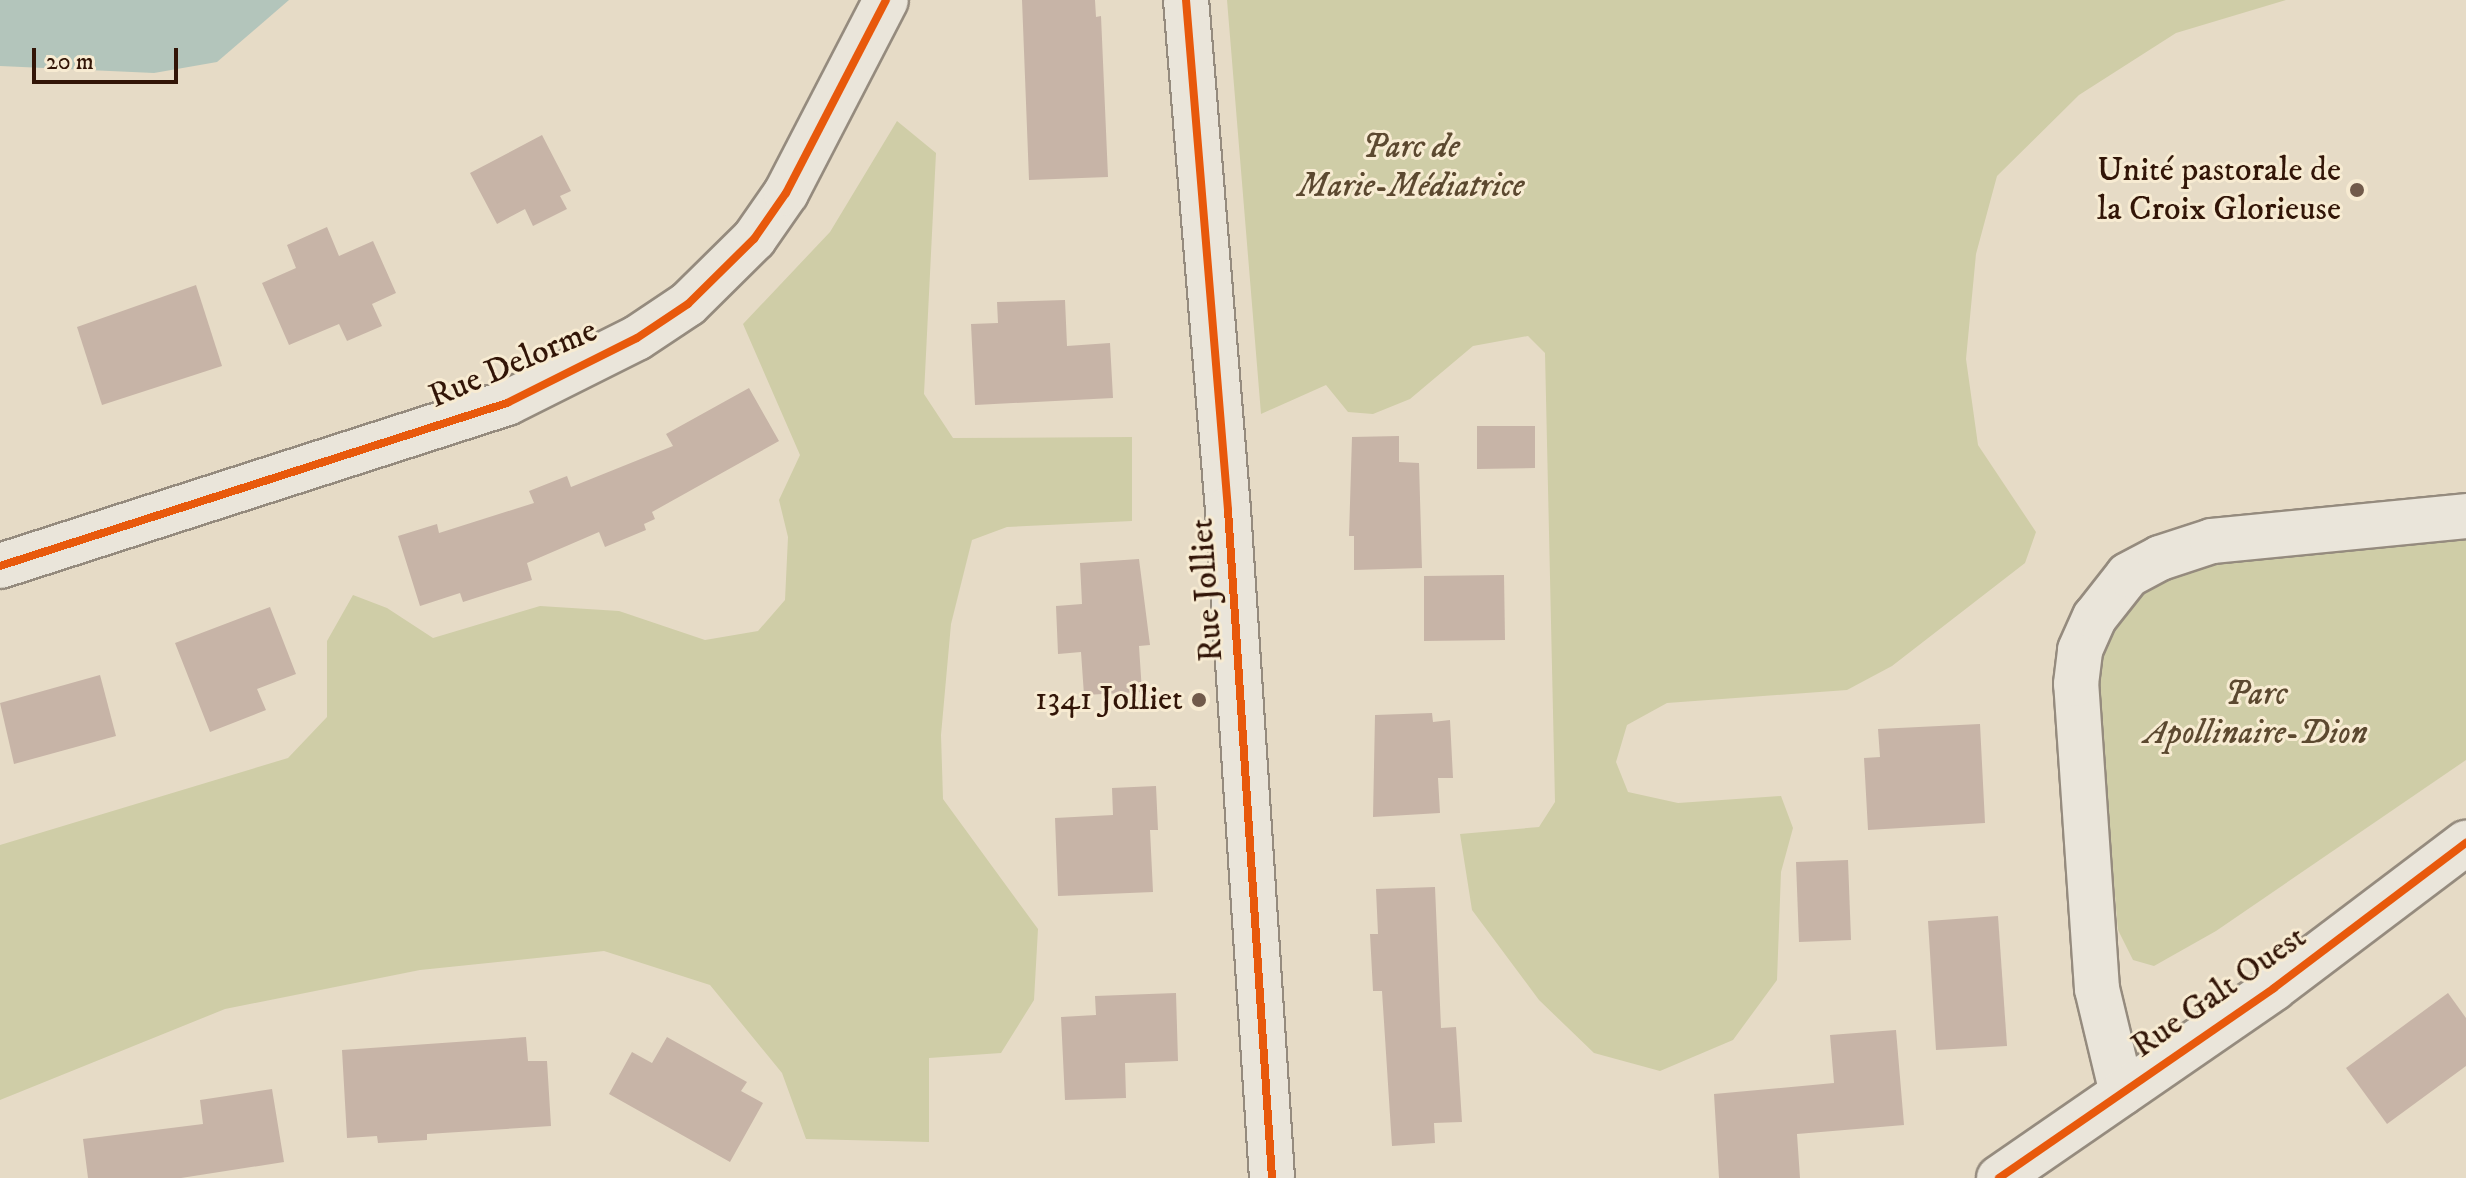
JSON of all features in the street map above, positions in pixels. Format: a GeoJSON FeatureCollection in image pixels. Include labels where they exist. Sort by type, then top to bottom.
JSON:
{"type":"FeatureCollection","features":[{"type":"Feature","properties":{"kind":"street","name":"Rue Delorme"},"geometry":{"type":"LineString","coordinates":[[0,566],[507,403],[637,338],[688,304],[754,239],[786,193],[886,0]]}},
{"type":"Feature","properties":{"kind":"street","name":"Rue Jolliet"},"geometry":{"type":"LineString","coordinates":[[1186,0],[1228,510],[1272,1178]]}},
{"type":"Feature","properties":{"kind":"street","name":"Rue Galt Ouest"},"geometry":{"type":"LineString","coordinates":[[2122,1093],[2097,989],[2076,684],[2080,650],[2095,617],[2128,575],[2160,558],[2212,541],[2466,516]]}},
{"type":"Feature","properties":{"kind":"street","name":"Rue Galt Ouest"},"geometry":{"type":"LineString","coordinates":[[1999,1178],[2274,988],[2466,843]]}},
{"type":"Feature","properties":{"kind":"green space","name":"Parc de Marie-Médiatrice"},"geometry":{"type":"Polygon","coordinates":[[[1227,0],[2286,0],[2176,33],[2079,95],[1997,176],[1976,254],[1966,359],[1978,445],[2036,532],[2025,563],[1892,666],[1847,690],[1667,703],[1627,725],[1616,762],[1628,792],[1678,803],[1781,796],[1793,828],[1781,872],[1777,980],[1733,1040],[1660,1071],[1594,1053],[1539,1000],[1472,910],[1460,834],[1539,827],[1555,802],[1545,353],[1528,336],[1473,346],[1410,399],[1373,414],[1348,412],[1326,385],[1261,414],[1227,0]]]}},
{"type":"Feature","properties":{"kind":"green space"},"geometry":{"type":"Polygon","coordinates":[[[897,121],[936,153],[924,394],[953,438],[1132,437],[1132,521],[1007,527],[972,540],[951,624],[941,735],[943,799],[1038,929],[1034,1000],[1001,1053],[929,1058],[929,1142],[806,1139],[782,1073],[710,985],[604,951],[420,970],[225,1009],[0,1100],[0,845],[288,758],[327,717],[327,641],[353,595],[387,608],[433,638],[540,606],[619,611],[705,640],[758,631],[785,600],[788,537],[779,500],[800,455],[743,324],[830,232],[897,121]]]}},
{"type":"Feature","properties":{"kind":"green space","name":"Parc Apollinaire-Dion"},"geometry":{"type":"Polygon","coordinates":[[[2466,538],[2466,760],[2216,931],[2154,966],[2133,960],[2118,930],[2097,687],[2109,631],[2145,587],[2189,564],[2466,538]]]}},
{"type":"Feature","properties":{"kind":"shaded area"},"geometry":{"type":"Polygon","coordinates":[[[0,0],[289,0],[217,62],[154,73],[0,66],[0,0]]]}},
{"type":"Feature","properties":{"kind":"building"},"geometry":{"type":"Polygon","coordinates":[[[1022,0],[1095,0],[1096,17],[1101,16],[1108,177],[1029,180],[1022,0]]]}},
{"type":"Feature","properties":{"kind":"building"},"geometry":{"type":"Polygon","coordinates":[[[542,135],[571,191],[560,196],[567,209],[533,226],[525,209],[497,224],[470,173],[542,135]]]}},
{"type":"Feature","properties":{"kind":"building"},"geometry":{"type":"Polygon","coordinates":[[[327,227],[339,256],[373,241],[396,293],[372,304],[382,326],[347,341],[339,324],[289,345],[262,283],[296,268],[287,245],[327,227]]]}},
{"type":"Feature","properties":{"kind":"building"},"geometry":{"type":"Polygon","coordinates":[[[196,285],[222,366],[102,405],[77,327],[196,285]]]}},
{"type":"Feature","properties":{"kind":"building"},"geometry":{"type":"Polygon","coordinates":[[[1065,300],[1067,346],[1110,343],[1113,398],[975,405],[971,324],[998,323],[997,302],[1065,300]]]}},
{"type":"Feature","properties":{"kind":"building"},"geometry":{"type":"Polygon","coordinates":[[[749,388],[779,441],[652,512],[655,519],[644,524],[646,530],[605,547],[599,532],[527,563],[532,580],[463,602],[460,593],[420,606],[398,536],[437,524],[439,533],[534,503],[529,491],[567,476],[571,487],[673,446],[666,434],[749,388]]]}},
{"type":"Feature","properties":{"kind":"building"},"geometry":{"type":"Polygon","coordinates":[[[1477,426],[1535,426],[1535,468],[1477,469],[1477,426]]]}},
{"type":"Feature","properties":{"kind":"building"},"geometry":{"type":"Polygon","coordinates":[[[1399,436],[1399,462],[1419,463],[1422,568],[1354,570],[1354,536],[1349,536],[1352,437],[1399,436]]]}},
{"type":"Feature","properties":{"kind":"building"},"geometry":{"type":"Polygon","coordinates":[[[1139,559],[1150,645],[1139,646],[1142,692],[1084,695],[1081,652],[1058,654],[1056,606],[1082,604],[1080,563],[1139,559]]]}},
{"type":"Feature","properties":{"kind":"building"},"geometry":{"type":"Polygon","coordinates":[[[1504,575],[1505,640],[1424,641],[1424,576],[1504,575]]]}},
{"type":"Feature","properties":{"kind":"building"},"geometry":{"type":"Polygon","coordinates":[[[270,607],[296,674],[257,689],[266,710],[210,732],[175,643],[270,607]]]}},
{"type":"Feature","properties":{"kind":"building"},"geometry":{"type":"Polygon","coordinates":[[[100,675],[116,736],[14,764],[0,703],[100,675]]]}},
{"type":"Feature","properties":{"kind":"building"},"geometry":{"type":"Polygon","coordinates":[[[1432,713],[1433,722],[1450,720],[1453,778],[1438,778],[1440,813],[1373,817],[1375,715],[1432,713]]]}},
{"type":"Feature","properties":{"kind":"building"},"geometry":{"type":"Polygon","coordinates":[[[1980,724],[1985,823],[1868,830],[1864,758],[1880,757],[1878,729],[1980,724]]]}},
{"type":"Feature","properties":{"kind":"building"},"geometry":{"type":"Polygon","coordinates":[[[1156,786],[1158,830],[1150,830],[1153,892],[1058,896],[1055,818],[1113,815],[1112,788],[1156,786]]]}},
{"type":"Feature","properties":{"kind":"building"},"geometry":{"type":"Polygon","coordinates":[[[1848,860],[1851,940],[1799,942],[1796,862],[1848,860]]]}},
{"type":"Feature","properties":{"kind":"building"},"geometry":{"type":"Polygon","coordinates":[[[1435,887],[1441,1028],[1456,1027],[1462,1122],[1434,1123],[1435,1143],[1392,1146],[1382,991],[1373,991],[1370,934],[1378,934],[1376,889],[1435,887]]]}},
{"type":"Feature","properties":{"kind":"building"},"geometry":{"type":"Polygon","coordinates":[[[1998,916],[2007,1046],[1936,1050],[1928,921],[1998,916]]]}},
{"type":"Feature","properties":{"kind":"building"},"geometry":{"type":"Polygon","coordinates":[[[1176,993],[1178,1061],[1125,1063],[1126,1098],[1065,1100],[1061,1017],[1096,1015],[1095,996],[1176,993]]]}},
{"type":"Feature","properties":{"kind":"building"},"geometry":{"type":"Polygon","coordinates":[[[2448,993],[2466,1018],[2466,1066],[2387,1124],[2346,1068],[2448,993]]]}},
{"type":"Feature","properties":{"kind":"building"},"geometry":{"type":"Polygon","coordinates":[[[1896,1030],[1904,1125],[1797,1134],[1800,1178],[1719,1178],[1714,1094],[1834,1083],[1830,1035],[1896,1030]]]}},
{"type":"Feature","properties":{"kind":"building"},"geometry":{"type":"Polygon","coordinates":[[[526,1037],[528,1061],[547,1061],[551,1126],[427,1134],[427,1140],[378,1143],[377,1136],[347,1138],[342,1050],[526,1037]]]}},
{"type":"Feature","properties":{"kind":"building"},"geometry":{"type":"Polygon","coordinates":[[[667,1037],[747,1082],[741,1091],[763,1103],[730,1162],[609,1094],[632,1052],[652,1063],[667,1037]]]}},
{"type":"Feature","properties":{"kind":"building"},"geometry":{"type":"Polygon","coordinates":[[[272,1089],[284,1162],[181,1178],[88,1178],[83,1139],[203,1124],[200,1100],[272,1089]]]}},
{"type":"Feature","properties":{"kind":"cycle path"},"geometry":{"type":"LineString","coordinates":[[0,566],[507,403],[637,338],[688,304],[754,239],[786,193],[886,0]]}},
{"type":"Feature","properties":{"kind":"cycle path"},"geometry":{"type":"LineString","coordinates":[[1186,0],[1228,510],[1272,1178]]}},
{"type":"Feature","properties":{"kind":"cycle path"},"geometry":{"type":"LineString","coordinates":[[1999,1178],[2274,988],[2466,843]]}},
{"type":"Feature","properties":{"kind":"place","name":"Unité pastorale de la Croix Glorieuse"},"geometry":{"type":"Point","coordinates":[2357,190]}},
{"type":"Feature","properties":{"kind":"place","name":"1341 Jolliet"},"geometry":{"type":"Point","coordinates":[1199,700]}}]}
